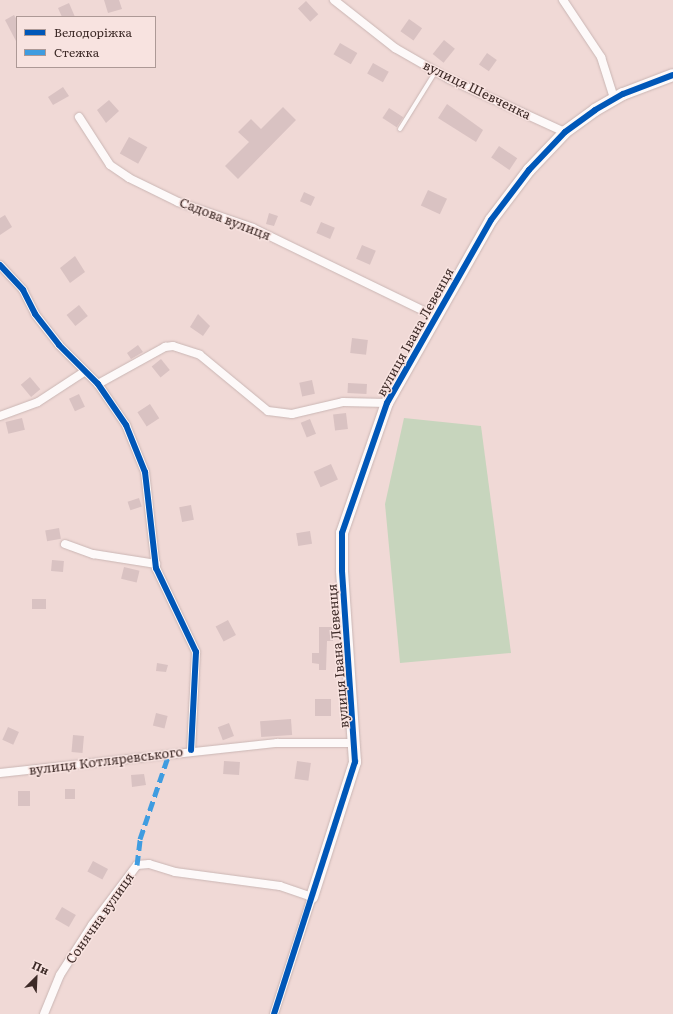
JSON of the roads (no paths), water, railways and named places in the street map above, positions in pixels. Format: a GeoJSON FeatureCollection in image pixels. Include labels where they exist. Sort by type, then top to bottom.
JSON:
{"type":"FeatureCollection","features":[{"type":"Feature","properties":{"kind":"street","name":"вулиця Шевченка"},"geometry":{"type":"LineString","coordinates":[[334,0],[395,48],[436,71],[565,132]]}},
{"type":"Feature","properties":{"kind":"street"},"geometry":{"type":"LineString","coordinates":[[563,0],[601,57],[614,98]]}},
{"type":"Feature","properties":{"kind":"street","name":"вулиця Івана Левенця"},"geometry":{"type":"LineString","coordinates":[[312,898],[349,787],[356,743],[342,570],[342,533],[387,403],[491,220],[529,170],[565,132],[614,98],[673,75]]}},
{"type":"Feature","properties":{"kind":"street","name":"Садова вулиця"},"geometry":{"type":"LineString","coordinates":[[79,117],[110,165],[129,178],[178,202],[253,228],[436,317]]}},
{"type":"Feature","properties":{"kind":"street"},"geometry":{"type":"LineString","coordinates":[[0,265],[23,290],[35,314],[59,345],[84,372],[98,384],[126,426],[145,472],[156,564],[196,652],[191,750]]}},
{"type":"Feature","properties":{"kind":"street","name":"вулиця Івана Левенця"},"geometry":{"type":"LineString","coordinates":[[98,384],[165,347],[173,346],[200,355],[268,411],[292,414],[343,402],[387,403]]}},
{"type":"Feature","properties":{"kind":"street"},"geometry":{"type":"LineString","coordinates":[[0,416],[38,402],[84,372]]}},
{"type":"Feature","properties":{"kind":"street"},"geometry":{"type":"LineString","coordinates":[[65,544],[93,554],[156,564]]}},
{"type":"Feature","properties":{"kind":"street","name":"вулиця Котляревського"},"geometry":{"type":"LineString","coordinates":[[0,773],[191,750],[277,743],[356,743]]}},
{"type":"Feature","properties":{"kind":"street","name":"Сонячна вулиця"},"geometry":{"type":"LineString","coordinates":[[44,1014],[60,975],[137,865],[149,864],[175,872],[280,886],[312,898]]}},
{"type":"Feature","properties":{"kind":"street"},"geometry":{"type":"LineString","coordinates":[[274,1014],[312,898]]}},
{"type":"Feature","properties":{"kind":"lane"},"geometry":{"type":"LineString","coordinates":[[400,129],[436,71]]}}]}
